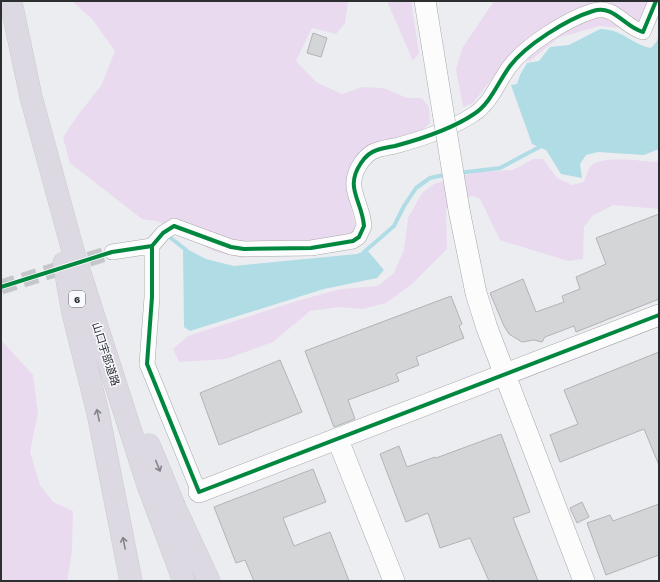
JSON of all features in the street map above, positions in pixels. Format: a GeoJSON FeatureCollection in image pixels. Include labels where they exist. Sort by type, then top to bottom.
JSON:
{"type":"FeatureCollection","features":[{"type":"Feature","properties":{"kind":"highway","name":"山口宇部道路"},"geometry":{"type":"LineString","coordinates":[[177,581],[141,487],[64,262],[40,176],[7,8],[57,196],[148,485],[184,581]]}},
{"type":"Feature","properties":{"kind":"highway"},"geometry":{"type":"LineString","coordinates":[[64,262],[73,312],[98,414],[131,581]]}},
{"type":"Feature","properties":{"kind":"highway"},"geometry":{"type":"LineString","coordinates":[[102,341],[127,389],[175,508],[209,581]]}},
{"type":"Feature","properties":{"kind":"street"},"geometry":{"type":"LineString","coordinates":[[425,1],[459,210],[476,293],[505,375],[584,581]]}},
{"type":"Feature","properties":{"kind":"street"},"geometry":{"type":"LineString","coordinates":[[656,1],[643,32],[636,30],[610,10],[603,8],[592,11],[570,22],[524,50],[511,65],[484,106],[474,114],[434,132],[369,154],[360,164],[352,181],[364,226],[359,237],[353,241],[311,248],[244,249],[231,247],[174,226],[163,233],[152,246],[152,297],[147,364],[199,492],[338,440],[659,315]]}},
{"type":"Feature","properties":{"kind":"street"},"geometry":{"type":"LineString","coordinates":[[112,252],[152,246]]}},
{"type":"Feature","properties":{"kind":"street"},"geometry":{"type":"LineString","coordinates":[[338,440],[394,581]]}},
{"type":"Feature","properties":{"kind":"shaded area"},"geometry":{"type":"Polygon","coordinates":[[[72,1],[348,1],[345,23],[336,34],[312,28],[296,61],[316,82],[342,94],[363,87],[384,88],[407,98],[422,98],[429,107],[430,123],[420,132],[354,161],[346,184],[356,230],[349,245],[243,258],[215,252],[157,221],[142,219],[70,163],[63,138],[77,116],[101,86],[115,51],[92,19],[72,1]]]}},
{"type":"Feature","properties":{"kind":"shaded area"},"geometry":{"type":"Polygon","coordinates":[[[387,1],[411,1],[419,53],[413,61],[387,1]]]}},
{"type":"Feature","properties":{"kind":"shaded area"},"geometry":{"type":"Polygon","coordinates":[[[494,1],[659,1],[647,37],[622,28],[599,26],[558,38],[530,61],[513,57],[499,70],[473,103],[463,107],[456,69],[463,47],[494,1]]]}},
{"type":"Feature","properties":{"kind":"shaded area"},"geometry":{"type":"Polygon","coordinates":[[[533,159],[543,159],[557,178],[572,185],[584,182],[587,172],[595,163],[611,160],[655,162],[659,160],[659,209],[613,205],[592,216],[584,227],[583,259],[568,261],[500,240],[480,199],[472,196],[446,208],[447,249],[412,284],[386,303],[362,309],[340,307],[310,311],[273,342],[226,359],[179,362],[173,349],[188,336],[300,300],[341,289],[378,286],[394,273],[404,250],[408,218],[422,193],[434,184],[477,172],[513,170],[533,159]]]}},
{"type":"Feature","properties":{"kind":"shaded area"},"geometry":{"type":"Polygon","coordinates":[[[1,340],[33,375],[38,413],[30,452],[40,485],[53,502],[73,511],[72,551],[67,581],[1,581],[1,340]]]}},
{"type":"Feature","properties":{"kind":"water"},"geometry":{"type":"Polygon","coordinates":[[[600,29],[622,34],[644,46],[651,48],[657,41],[659,33],[659,149],[644,155],[598,152],[586,155],[580,164],[582,178],[561,174],[546,150],[532,144],[511,85],[517,84],[527,63],[539,61],[550,47],[569,45],[600,29]]]}},
{"type":"Feature","properties":{"kind":"water"},"geometry":{"type":"Polygon","coordinates":[[[183,247],[206,259],[234,266],[357,254],[367,250],[384,270],[377,278],[324,289],[190,331],[184,327],[183,247]]]}},
{"type":"Feature","properties":{"kind":"building"},"geometry":{"type":"Polygon","coordinates":[[[313,33],[327,38],[321,57],[307,53],[313,33]]]}},
{"type":"Feature","properties":{"kind":"building"},"geometry":{"type":"Polygon","coordinates":[[[659,214],[659,299],[576,332],[574,326],[545,337],[542,342],[534,340],[522,342],[509,334],[490,293],[523,279],[536,312],[564,302],[562,296],[580,289],[576,277],[606,264],[596,238],[659,214]]]}},
{"type":"Feature","properties":{"kind":"building"},"geometry":{"type":"Polygon","coordinates":[[[451,296],[462,324],[459,326],[464,338],[416,357],[419,365],[396,374],[399,381],[348,400],[355,419],[334,427],[305,351],[451,296]]]}},
{"type":"Feature","properties":{"kind":"building"},"geometry":{"type":"Polygon","coordinates":[[[659,352],[659,465],[644,429],[560,462],[550,435],[578,424],[564,390],[659,352]]]}},
{"type":"Feature","properties":{"kind":"building"},"geometry":{"type":"Polygon","coordinates":[[[280,360],[302,412],[219,445],[200,393],[280,360]]]}},
{"type":"Feature","properties":{"kind":"building"},"geometry":{"type":"Polygon","coordinates":[[[501,434],[530,512],[513,518],[538,581],[489,581],[470,538],[440,548],[428,513],[406,522],[380,454],[399,446],[407,467],[501,434]]]}},
{"type":"Feature","properties":{"kind":"building"},"geometry":{"type":"Polygon","coordinates":[[[313,469],[326,502],[283,518],[294,546],[330,532],[349,581],[254,581],[245,560],[236,563],[214,507],[313,469]]]}},
{"type":"Feature","properties":{"kind":"building"},"geometry":{"type":"Polygon","coordinates":[[[582,502],[589,517],[577,523],[570,508],[582,502]]]}},
{"type":"Feature","properties":{"kind":"building"},"geometry":{"type":"Polygon","coordinates":[[[659,504],[659,555],[606,575],[587,523],[610,515],[613,521],[659,504]]]}},
{"type":"Feature","properties":{"kind":"waterway"},"geometry":{"type":"LineString","coordinates":[[458,173],[500,168],[543,145]]}},
{"type":"Feature","properties":{"kind":"waterway"},"geometry":{"type":"LineString","coordinates":[[364,252],[394,226],[404,206],[416,188],[430,178],[448,174]]}},
{"type":"Feature","properties":{"kind":"waterway"},"geometry":{"type":"LineString","coordinates":[[167,235],[186,250]]}},
{"type":"Feature","properties":{"kind":"tunnel"},"geometry":{"type":"LineString","coordinates":[[1,1],[3,9]]}},
{"type":"Feature","properties":{"kind":"tunnel"},"geometry":{"type":"LineString","coordinates":[[1,287],[112,252]]}},
{"type":"Feature","properties":{"kind":"cycle path"},"geometry":{"type":"LineString","coordinates":[[152,246],[163,233],[174,226],[231,247],[244,249],[311,248],[353,241],[359,237],[364,226],[363,217],[355,194],[354,180],[361,163],[368,155],[377,150],[426,137],[456,124],[474,114],[490,98],[510,66],[517,58],[536,41],[571,20],[593,11],[607,11],[613,13],[630,26],[643,32],[656,1]]}},
{"type":"Feature","properties":{"kind":"cycle path"},"geometry":{"type":"LineString","coordinates":[[1,287],[112,252],[152,246],[152,297],[147,364],[199,492],[659,315]]}}]}
